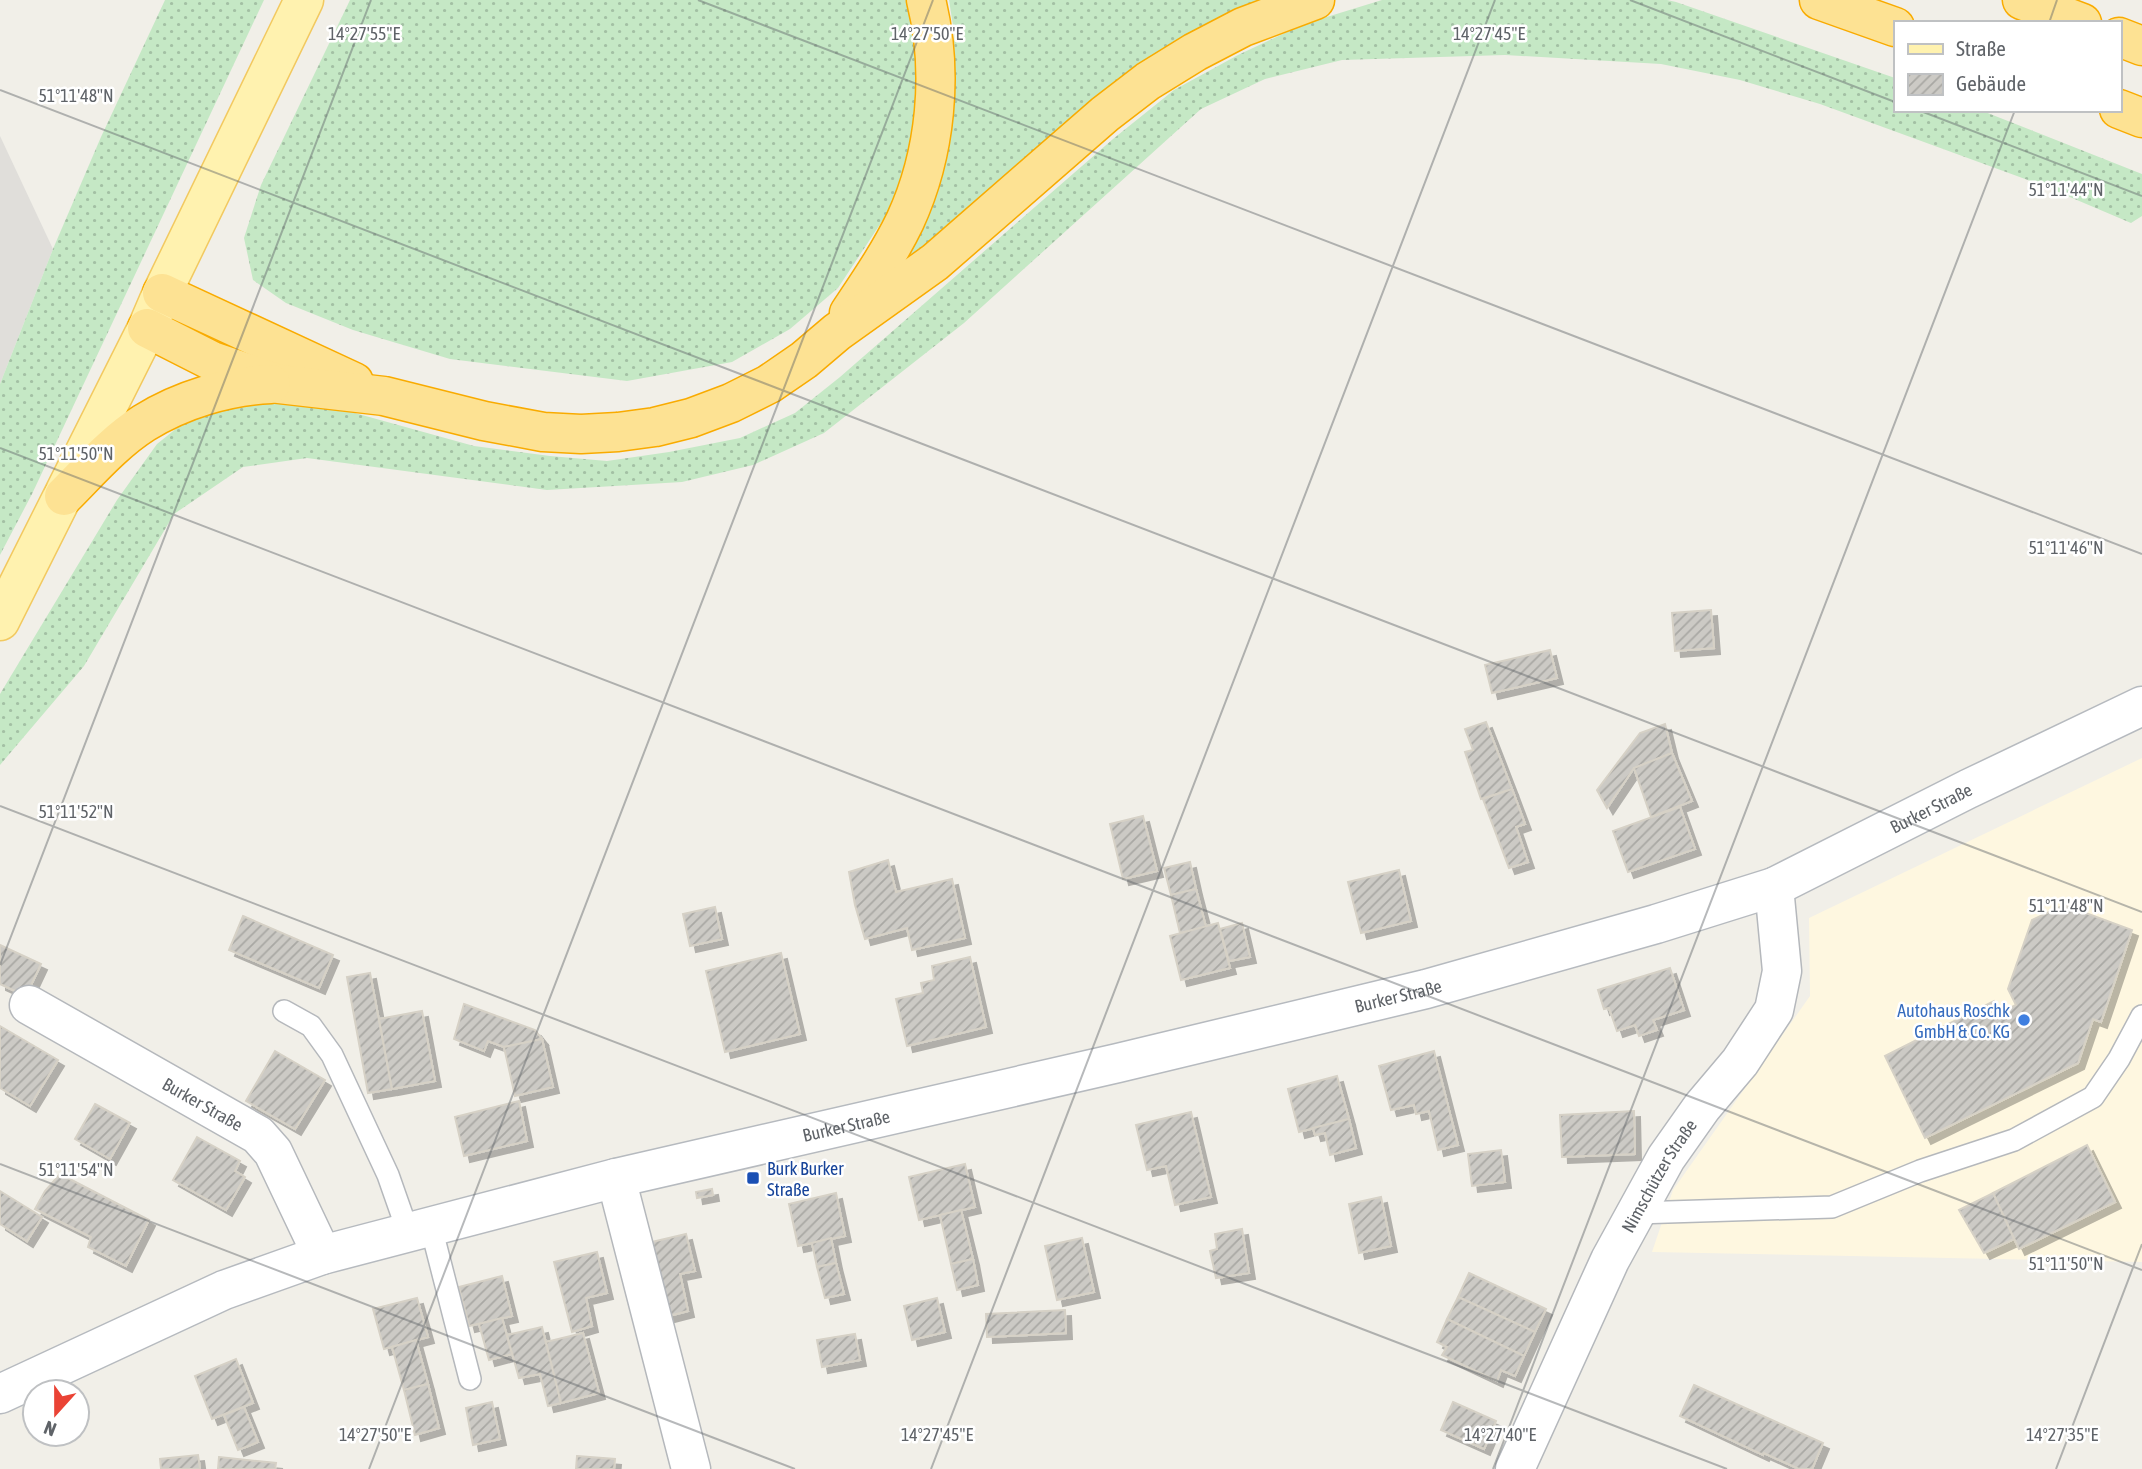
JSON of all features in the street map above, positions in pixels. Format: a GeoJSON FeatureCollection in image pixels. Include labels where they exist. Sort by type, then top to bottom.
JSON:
{"type":"FeatureCollection","features":[{"type":"Feature","properties":{"kind":"highway"},"geometry":{"type":"LineString","coordinates":[[837,332],[887,256],[906,219],[920,181],[930,142],[935,101],[935,61],[926,0]]}},
{"type":"Feature","properties":{"kind":"highway"},"geometry":{"type":"LineString","coordinates":[[64,496],[116,445],[142,424],[205,396],[238,388],[279,384],[384,396],[484,421],[543,432],[581,434],[655,427],[691,418],[731,403],[769,384],[804,360],[837,332],[935,262],[1105,114],[1148,81],[1243,27],[1315,0]]}},
{"type":"Feature","properties":{"kind":"highway"},"geometry":{"type":"LineString","coordinates":[[1819,0],[1894,26]]}},
{"type":"Feature","properties":{"kind":"highway"},"geometry":{"type":"LineString","coordinates":[[2022,0],[2077,21]]}},
{"type":"Feature","properties":{"kind":"highway"},"geometry":{"type":"LineString","coordinates":[[2121,38],[2142,46]]}},
{"type":"Feature","properties":{"kind":"highway"},"geometry":{"type":"LineString","coordinates":[[2121,110],[2142,118]]}},
{"type":"Feature","properties":{"kind":"highway"},"geometry":{"type":"LineString","coordinates":[[162,293],[384,396]]}},
{"type":"Feature","properties":{"kind":"highway"},"geometry":{"type":"LineString","coordinates":[[147,328],[212,361],[279,384]]}},
{"type":"Feature","properties":{"kind":"main road"},"geometry":{"type":"LineString","coordinates":[[0,621],[147,328],[304,0]]}},
{"type":"Feature","properties":{"kind":"street","name":"Burker Straße"},"geometry":{"type":"LineString","coordinates":[[0,1394],[224,1290],[322,1255],[616,1178],[1426,989],[1656,924],[1774,887],[1968,789],[2142,706]]}},
{"type":"Feature","properties":{"kind":"street","name":"Nimschützer Straße"},"geometry":{"type":"LineString","coordinates":[[1515,1469],[1610,1261],[1666,1158],[1702,1107],[1740,1062],[1774,1010],[1782,971],[1774,887]]}},
{"type":"Feature","properties":{"kind":"street","name":"Burker Straße"},"geometry":{"type":"LineString","coordinates":[[29,1005],[258,1135],[274,1152],[322,1255]]}},
{"type":"Feature","properties":{"kind":"street"},"geometry":{"type":"LineString","coordinates":[[616,1178],[691,1469]]}},
{"type":"Feature","properties":{"kind":"lane"},"geometry":{"type":"LineString","coordinates":[[284,1011],[311,1026],[332,1055],[388,1175],[419,1229],[470,1380]]}},
{"type":"Feature","properties":{"kind":"lane"},"geometry":{"type":"LineString","coordinates":[[1636,1213],[1832,1207],[1920,1171],[2014,1140],[2093,1097],[2119,1059],[2142,1016]]}},
{"type":"Feature","properties":{"kind":"shaded area"},"geometry":{"type":"Polygon","coordinates":[[[0,136],[53,249],[0,384],[0,136]]]}},
{"type":"Feature","properties":{"kind":"shaded area"},"geometry":{"type":"Polygon","coordinates":[[[2142,758],[2142,1262],[1652,1252],[1673,1190],[1810,996],[1809,918],[2142,758]]]}},
{"type":"Feature","properties":{"kind":"green space"},"geometry":{"type":"Polygon","coordinates":[[[165,0],[264,0],[32,494],[0,555],[0,384],[101,137],[165,0]]]}},
{"type":"Feature","properties":{"kind":"green space"},"geometry":{"type":"Polygon","coordinates":[[[350,0],[914,0],[920,131],[900,194],[838,288],[790,329],[732,362],[627,381],[450,359],[353,330],[286,303],[253,280],[244,238],[261,185],[350,0]]]}},
{"type":"Feature","properties":{"kind":"green space"},"geometry":{"type":"Polygon","coordinates":[[[949,0],[1258,0],[1189,36],[904,265],[949,143],[955,83],[954,32],[949,0]]]}},
{"type":"Feature","properties":{"kind":"green space"},"geometry":{"type":"Polygon","coordinates":[[[1382,0],[1676,2],[1894,78],[1894,112],[1985,112],[2142,174],[2142,216],[2131,223],[2044,186],[1820,104],[1740,80],[1661,64],[1505,55],[1342,60],[1265,79],[1201,109],[964,323],[824,433],[753,465],[682,482],[547,490],[307,458],[243,467],[174,514],[84,666],[0,765],[0,694],[117,500],[157,444],[192,416],[238,404],[289,399],[344,410],[474,446],[607,461],[740,438],[795,413],[840,377],[1113,139],[1174,90],[1238,55],[1304,24],[1382,0]]]}},
{"type":"Feature","properties":{"kind":"building"},"geometry":{"type":"Polygon","coordinates":[[[1711,610],[1714,648],[1675,651],[1672,613],[1711,610]]]}},
{"type":"Feature","properties":{"kind":"building"},"geometry":{"type":"Polygon","coordinates":[[[1550,650],[1557,678],[1492,693],[1485,665],[1550,650]]]}},
{"type":"Feature","properties":{"kind":"building"},"geometry":{"type":"Polygon","coordinates":[[[1486,722],[1512,789],[1481,799],[1465,752],[1473,750],[1465,729],[1486,722]]]}},
{"type":"Feature","properties":{"kind":"building"},"geometry":{"type":"Polygon","coordinates":[[[1665,724],[1672,753],[1634,768],[1607,808],[1597,790],[1640,733],[1665,724]]]}},
{"type":"Feature","properties":{"kind":"building"},"geometry":{"type":"Polygon","coordinates":[[[1672,753],[1692,801],[1651,817],[1634,768],[1672,753]]]}},
{"type":"Feature","properties":{"kind":"building"},"geometry":{"type":"Polygon","coordinates":[[[1512,789],[1525,824],[1516,827],[1528,862],[1509,868],[1483,799],[1512,789]]]}},
{"type":"Feature","properties":{"kind":"building"},"geometry":{"type":"Polygon","coordinates":[[[1680,807],[1695,849],[1628,872],[1613,831],[1680,807]]]}},
{"type":"Feature","properties":{"kind":"building"},"geometry":{"type":"Polygon","coordinates":[[[1143,816],[1157,871],[1123,879],[1110,824],[1143,816]]]}},
{"type":"Feature","properties":{"kind":"building"},"geometry":{"type":"Polygon","coordinates":[[[888,860],[896,892],[952,879],[965,938],[912,950],[907,928],[865,939],[849,872],[888,860]]]}},
{"type":"Feature","properties":{"kind":"building"},"geometry":{"type":"Polygon","coordinates":[[[1190,862],[1196,889],[1171,895],[1164,868],[1190,862]]]}},
{"type":"Feature","properties":{"kind":"building"},"geometry":{"type":"Polygon","coordinates":[[[1399,870],[1411,921],[1361,933],[1348,882],[1399,870]]]}},
{"type":"Feature","properties":{"kind":"building"},"geometry":{"type":"Polygon","coordinates":[[[1196,889],[1206,927],[1180,933],[1171,895],[1196,889]]]}},
{"type":"Feature","properties":{"kind":"building","name":"Autohaus Roschk GmbH & Co. KG"},"geometry":{"type":"Polygon","coordinates":[[[2064,905],[2132,930],[2101,1022],[2093,1019],[2078,1063],[1925,1138],[1885,1056],[1994,1001],[2000,1013],[2016,1005],[2008,989],[2032,920],[2064,905]]]}},
{"type":"Feature","properties":{"kind":"building"},"geometry":{"type":"Polygon","coordinates":[[[715,907],[722,939],[690,946],[683,914],[715,907]]]}},
{"type":"Feature","properties":{"kind":"building"},"geometry":{"type":"Polygon","coordinates":[[[243,916],[333,955],[319,988],[229,950],[243,916]]]}},
{"type":"Feature","properties":{"kind":"building"},"geometry":{"type":"Polygon","coordinates":[[[1218,923],[1230,968],[1181,980],[1170,936],[1218,923]]]}},
{"type":"Feature","properties":{"kind":"building"},"geometry":{"type":"Polygon","coordinates":[[[1242,923],[1250,957],[1229,961],[1220,929],[1242,923]]]}},
{"type":"Feature","properties":{"kind":"building"},"geometry":{"type":"Polygon","coordinates":[[[0,945],[41,964],[26,996],[0,984],[0,945]]]}},
{"type":"Feature","properties":{"kind":"building"},"geometry":{"type":"Polygon","coordinates":[[[781,953],[800,1034],[725,1052],[706,971],[781,953]]]}},
{"type":"Feature","properties":{"kind":"building"},"geometry":{"type":"Polygon","coordinates":[[[970,957],[986,1027],[907,1046],[896,999],[923,993],[921,983],[934,980],[932,966],[970,957]]]}},
{"type":"Feature","properties":{"kind":"building"},"geometry":{"type":"Polygon","coordinates":[[[1670,968],[1684,1010],[1653,1020],[1657,1030],[1639,1036],[1635,1025],[1617,1031],[1609,1008],[1604,1009],[1598,990],[1670,968]]]}},
{"type":"Feature","properties":{"kind":"building"},"geometry":{"type":"Polygon","coordinates":[[[370,973],[392,1089],[368,1093],[347,977],[370,973]]]}},
{"type":"Feature","properties":{"kind":"building"},"geometry":{"type":"Polygon","coordinates":[[[464,1004],[535,1030],[542,1039],[504,1047],[488,1041],[484,1051],[454,1039],[464,1004]]]}},
{"type":"Feature","properties":{"kind":"building"},"geometry":{"type":"Polygon","coordinates":[[[422,1011],[435,1081],[392,1089],[379,1019],[422,1011]]]}},
{"type":"Feature","properties":{"kind":"building"},"geometry":{"type":"Polygon","coordinates":[[[0,1026],[58,1060],[30,1106],[0,1088],[0,1026]]]}},
{"type":"Feature","properties":{"kind":"building"},"geometry":{"type":"Polygon","coordinates":[[[542,1039],[553,1087],[515,1096],[504,1047],[542,1039]]]}},
{"type":"Feature","properties":{"kind":"building"},"geometry":{"type":"Polygon","coordinates":[[[275,1051],[325,1080],[295,1129],[246,1101],[275,1051]]]}},
{"type":"Feature","properties":{"kind":"building"},"geometry":{"type":"Polygon","coordinates":[[[1434,1051],[1458,1145],[1438,1150],[1429,1111],[1416,1114],[1414,1105],[1391,1110],[1379,1066],[1434,1051]]]}},
{"type":"Feature","properties":{"kind":"building"},"geometry":{"type":"Polygon","coordinates":[[[1337,1076],[1349,1119],[1299,1132],[1288,1089],[1337,1076]]]}},
{"type":"Feature","properties":{"kind":"building"},"geometry":{"type":"Polygon","coordinates":[[[519,1101],[527,1141],[464,1156],[455,1117],[519,1101]]]}},
{"type":"Feature","properties":{"kind":"building"},"geometry":{"type":"Polygon","coordinates":[[[95,1104],[130,1123],[110,1159],[75,1139],[95,1104]]]}},
{"type":"Feature","properties":{"kind":"building"},"geometry":{"type":"Polygon","coordinates":[[[1634,1111],[1635,1154],[1562,1157],[1560,1115],[1634,1111]]]}},
{"type":"Feature","properties":{"kind":"building"},"geometry":{"type":"Polygon","coordinates":[[[1191,1112],[1211,1197],[1175,1205],[1166,1166],[1147,1170],[1136,1125],[1191,1112]]]}},
{"type":"Feature","properties":{"kind":"building"},"geometry":{"type":"Polygon","coordinates":[[[1349,1119],[1356,1148],[1330,1155],[1325,1133],[1315,1135],[1313,1128],[1349,1119]]]}},
{"type":"Feature","properties":{"kind":"building"},"geometry":{"type":"Polygon","coordinates":[[[197,1137],[240,1161],[235,1171],[245,1177],[226,1210],[173,1180],[197,1137]]]}},
{"type":"Feature","properties":{"kind":"building"},"geometry":{"type":"Polygon","coordinates":[[[2087,1145],[2115,1202],[2019,1249],[1993,1193],[2087,1145]]]}},
{"type":"Feature","properties":{"kind":"building"},"geometry":{"type":"Polygon","coordinates":[[[1501,1150],[1505,1182],[1472,1186],[1468,1154],[1501,1150]]]}},
{"type":"Feature","properties":{"kind":"building"},"geometry":{"type":"Polygon","coordinates":[[[965,1164],[975,1207],[919,1220],[909,1177],[965,1164]]]}},
{"type":"Feature","properties":{"kind":"building"},"geometry":{"type":"Polygon","coordinates":[[[60,1174],[149,1220],[126,1266],[88,1247],[91,1237],[35,1209],[45,1191],[60,1174]]]}},
{"type":"Feature","properties":{"kind":"building"},"geometry":{"type":"Polygon","coordinates":[[[712,1189],[713,1195],[697,1198],[696,1192],[712,1189]]]}},
{"type":"Feature","properties":{"kind":"building"},"geometry":{"type":"Polygon","coordinates":[[[0,1191],[42,1217],[27,1241],[0,1224],[0,1191]]]}},
{"type":"Feature","properties":{"kind":"building"},"geometry":{"type":"Polygon","coordinates":[[[836,1193],[845,1236],[798,1246],[789,1204],[836,1193]]]}},
{"type":"Feature","properties":{"kind":"building"},"geometry":{"type":"Polygon","coordinates":[[[1993,1193],[2014,1239],[1984,1253],[1959,1210],[1993,1193]]]}},
{"type":"Feature","properties":{"kind":"building"},"geometry":{"type":"Polygon","coordinates":[[[1381,1197],[1391,1246],[1359,1253],[1349,1204],[1381,1197]]]}},
{"type":"Feature","properties":{"kind":"building"},"geometry":{"type":"Polygon","coordinates":[[[961,1210],[973,1259],[951,1264],[940,1215],[961,1210]]]}},
{"type":"Feature","properties":{"kind":"building"},"geometry":{"type":"Polygon","coordinates":[[[1242,1229],[1249,1273],[1216,1278],[1210,1251],[1217,1249],[1215,1234],[1242,1229]]]}},
{"type":"Feature","properties":{"kind":"building"},"geometry":{"type":"Polygon","coordinates":[[[686,1234],[695,1271],[680,1274],[688,1311],[661,1318],[639,1245],[686,1234]]]}},
{"type":"Feature","properties":{"kind":"building"},"geometry":{"type":"Polygon","coordinates":[[[831,1238],[836,1263],[817,1267],[812,1243],[831,1238]]]}},
{"type":"Feature","properties":{"kind":"building"},"geometry":{"type":"Polygon","coordinates":[[[1082,1238],[1094,1292],[1057,1300],[1045,1246],[1082,1238]]]}},
{"type":"Feature","properties":{"kind":"building"},"geometry":{"type":"Polygon","coordinates":[[[597,1252],[607,1293],[586,1298],[592,1326],[572,1332],[554,1262],[597,1252]]]}},
{"type":"Feature","properties":{"kind":"building"},"geometry":{"type":"Polygon","coordinates":[[[973,1259],[978,1285],[957,1290],[951,1264],[973,1259]]]}},
{"type":"Feature","properties":{"kind":"building"},"geometry":{"type":"Polygon","coordinates":[[[836,1263],[844,1294],[825,1298],[817,1267],[836,1263]]]}},
{"type":"Feature","properties":{"kind":"building"},"geometry":{"type":"Polygon","coordinates":[[[1469,1273],[1546,1309],[1535,1332],[1458,1297],[1469,1273]]]}},
{"type":"Feature","properties":{"kind":"building"},"geometry":{"type":"Polygon","coordinates":[[[502,1276],[512,1316],[469,1326],[459,1287],[502,1276]]]}},
{"type":"Feature","properties":{"kind":"building"},"geometry":{"type":"Polygon","coordinates":[[[1458,1297],[1535,1332],[1524,1356],[1447,1319],[1458,1297]]]}},
{"type":"Feature","properties":{"kind":"building"},"geometry":{"type":"Polygon","coordinates":[[[417,1298],[428,1337],[384,1349],[373,1309],[417,1298]]]}},
{"type":"Feature","properties":{"kind":"building"},"geometry":{"type":"Polygon","coordinates":[[[937,1298],[945,1332],[912,1340],[904,1306],[937,1298]]]}},
{"type":"Feature","properties":{"kind":"building"},"geometry":{"type":"Polygon","coordinates":[[[1065,1310],[1066,1333],[987,1337],[986,1314],[1065,1310]]]}},
{"type":"Feature","properties":{"kind":"building"},"geometry":{"type":"Polygon","coordinates":[[[502,1318],[512,1354],[489,1360],[479,1324],[502,1318]]]}},
{"type":"Feature","properties":{"kind":"building"},"geometry":{"type":"Polygon","coordinates":[[[1447,1319],[1524,1356],[1515,1376],[1501,1370],[1497,1381],[1442,1355],[1447,1347],[1437,1342],[1447,1319]]]}},
{"type":"Feature","properties":{"kind":"building"},"geometry":{"type":"Polygon","coordinates":[[[542,1327],[561,1403],[548,1406],[540,1374],[519,1378],[507,1335],[542,1327]]]}},
{"type":"Feature","properties":{"kind":"building"},"geometry":{"type":"Polygon","coordinates":[[[583,1333],[599,1393],[561,1403],[546,1342],[583,1333]]]}},
{"type":"Feature","properties":{"kind":"building"},"geometry":{"type":"Polygon","coordinates":[[[855,1334],[860,1360],[822,1367],[817,1340],[855,1334]]]}},
{"type":"Feature","properties":{"kind":"building"},"geometry":{"type":"Polygon","coordinates":[[[416,1340],[428,1384],[404,1390],[392,1347],[416,1340]]]}},
{"type":"Feature","properties":{"kind":"building"},"geometry":{"type":"Polygon","coordinates":[[[236,1359],[253,1403],[212,1419],[195,1376],[236,1359]]]}},
{"type":"Feature","properties":{"kind":"building"},"geometry":{"type":"Polygon","coordinates":[[[428,1384],[439,1428],[415,1435],[404,1390],[428,1384]]]}},
{"type":"Feature","properties":{"kind":"building"},"geometry":{"type":"Polygon","coordinates":[[[1694,1385],[1823,1443],[1812,1469],[1799,1469],[1764,1453],[1763,1455],[1680,1416],[1694,1385]]]}},
{"type":"Feature","properties":{"kind":"building"},"geometry":{"type":"Polygon","coordinates":[[[492,1402],[500,1439],[473,1445],[466,1408],[492,1402]]]}},
{"type":"Feature","properties":{"kind":"building"},"geometry":{"type":"Polygon","coordinates":[[[1453,1402],[1496,1421],[1484,1449],[1441,1430],[1453,1402]]]}},
{"type":"Feature","properties":{"kind":"building"},"geometry":{"type":"Polygon","coordinates":[[[244,1407],[258,1442],[238,1450],[224,1415],[244,1407]]]}},
{"type":"Feature","properties":{"kind":"building"},"geometry":{"type":"Polygon","coordinates":[[[198,1455],[200,1469],[161,1469],[160,1459],[198,1455]]]}},
{"type":"Feature","properties":{"kind":"building"},"geometry":{"type":"Polygon","coordinates":[[[577,1456],[615,1459],[614,1469],[576,1469],[577,1456]]]}},
{"type":"Feature","properties":{"kind":"building"},"geometry":{"type":"Polygon","coordinates":[[[219,1457],[276,1463],[275,1469],[218,1469],[219,1457]]]}},
{"type":"Feature","properties":{"kind":"place","name":"Autohaus Roschk GmbH & Co. KG"},"geometry":{"type":"Point","coordinates":[2024,1020]}},
{"type":"Feature","properties":{"kind":"place","name":"Burk Burker Straße"},"geometry":{"type":"Point","coordinates":[753,1178]}}]}
